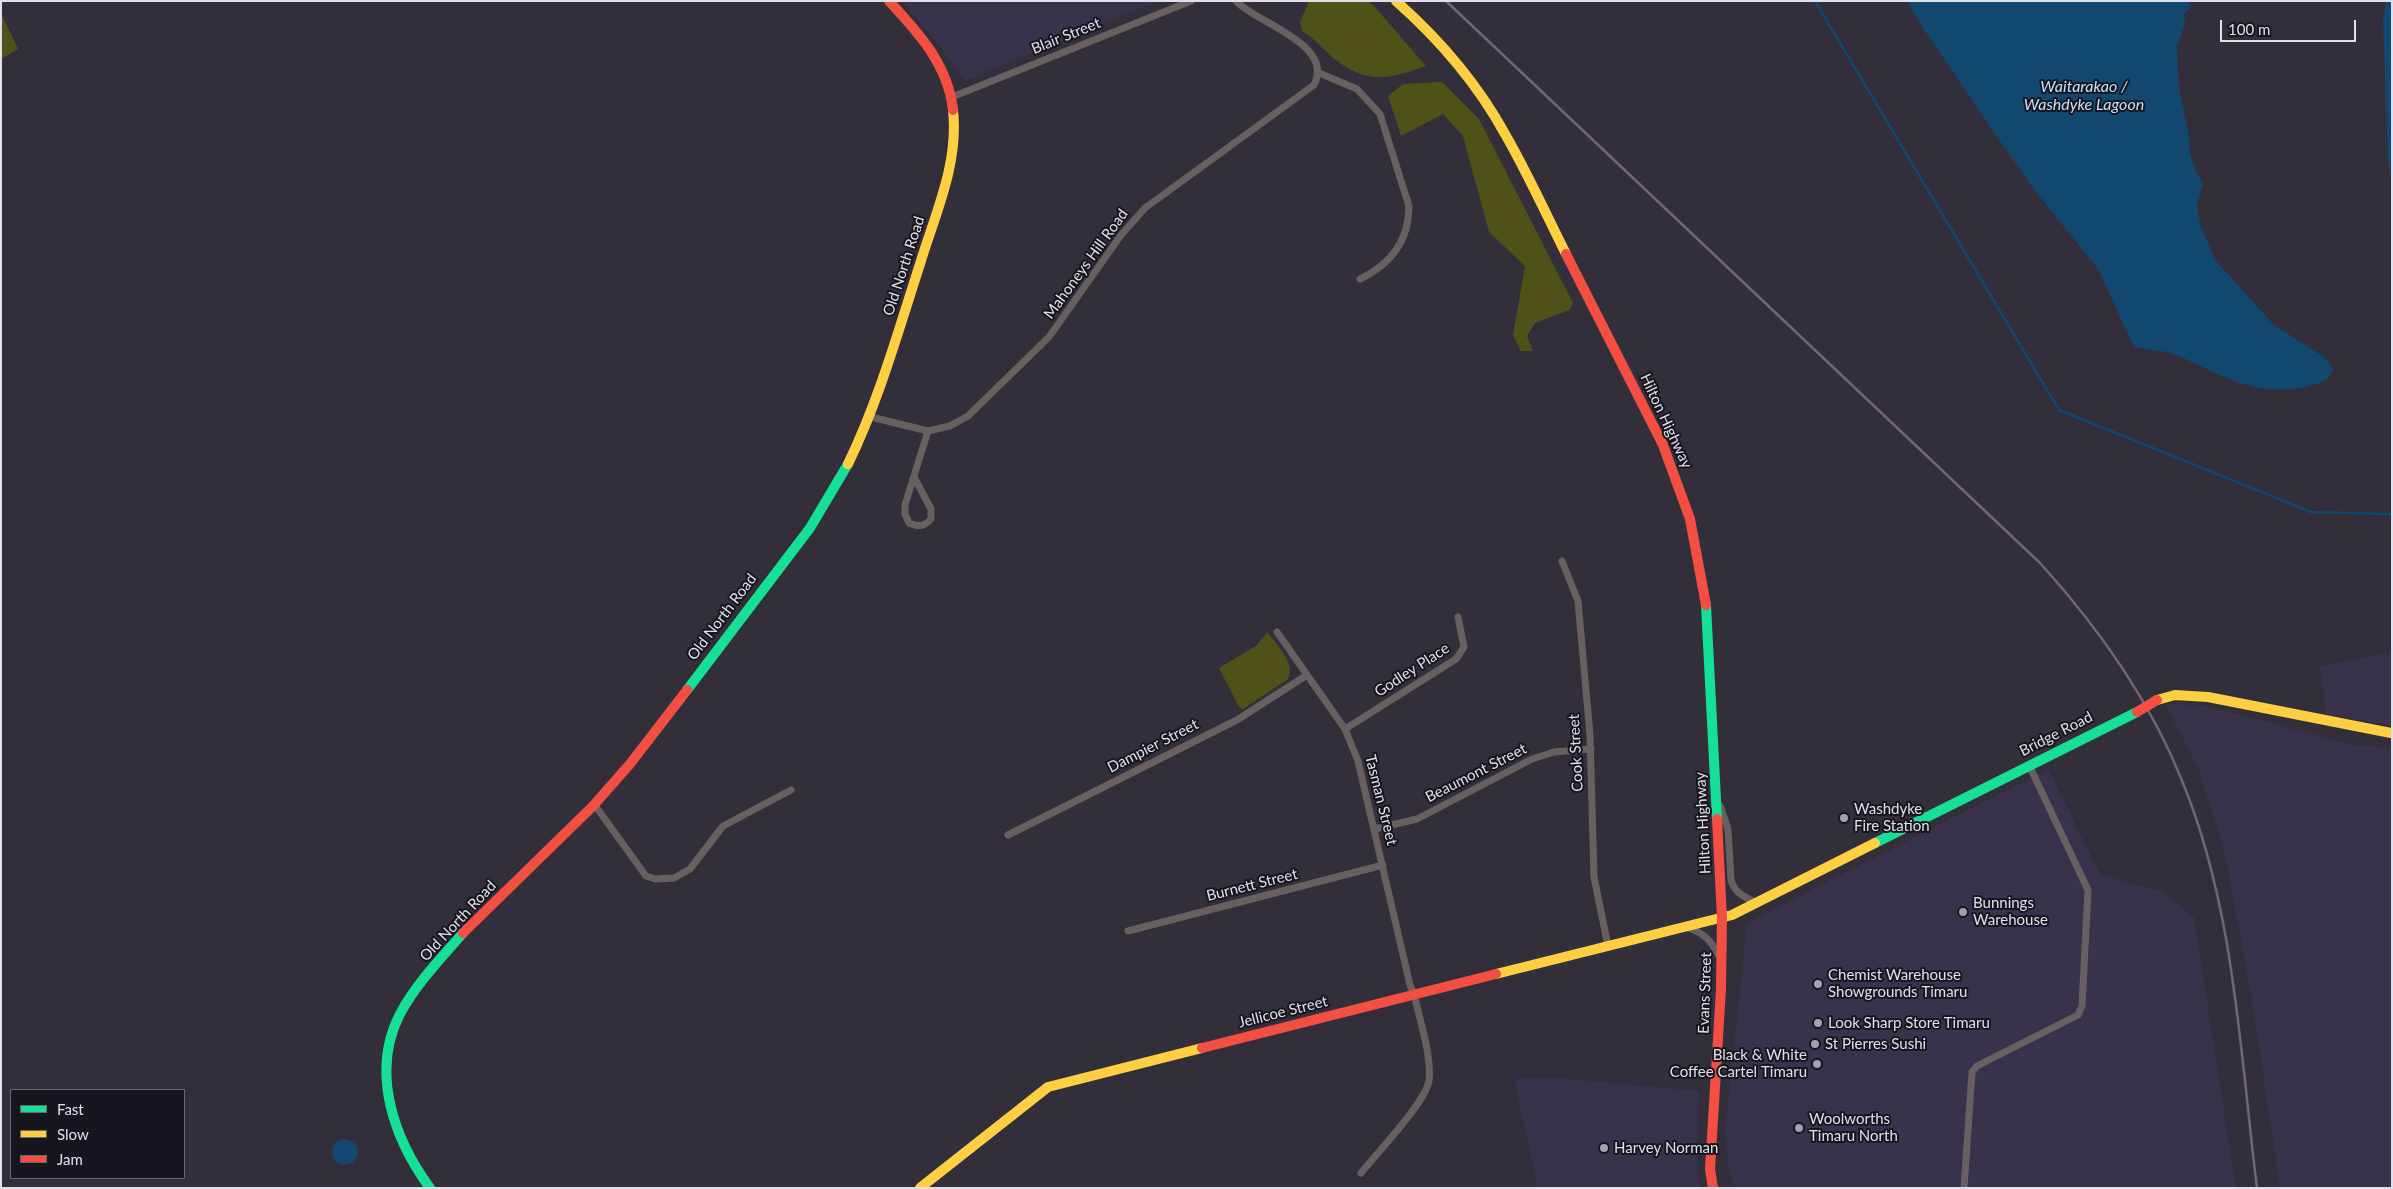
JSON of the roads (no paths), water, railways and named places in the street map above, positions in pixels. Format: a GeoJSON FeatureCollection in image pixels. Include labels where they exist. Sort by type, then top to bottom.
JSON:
{"type":"FeatureCollection","features":[{"type":"Feature","properties":{"kind":"main road","name":"Old North Road"},"geometry":{"type":"LineString","coordinates":[[430,1188],[405,1152],[392,1118],[386,1087],[388,1056],[393,1029],[412,994],[470,925],[594,804],[654,732],[828,502],[870,417],[947,178],[954,147],[952,97],[936,58],[889,1]]}},
{"type":"Feature","properties":{"kind":"main road","name":"Hilton Highway"},"geometry":{"type":"LineString","coordinates":[[1396,1],[1424,26],[1459,66],[1505,133],[1629,377],[1672,468],[1692,528],[1705,596],[1722,918]]}},
{"type":"Feature","properties":{"kind":"main road","name":"Bridge Road"},"geometry":{"type":"LineString","coordinates":[[1722,918],[1757,903],[2137,712],[2157,700],[2175,695],[2208,698],[2391,733]]}},
{"type":"Feature","properties":{"kind":"main road","name":"Jellicoe Street"},"geometry":{"type":"LineString","coordinates":[[920,1188],[1048,1087],[1722,918]]}},
{"type":"Feature","properties":{"kind":"main road","name":"Evans Street"},"geometry":{"type":"LineString","coordinates":[[1712,1188],[1710,1169],[1722,961],[1722,918]]}},
{"type":"Feature","properties":{"kind":"street","name":"Blair Street"},"geometry":{"type":"LineString","coordinates":[[952,97],[1191,1]]}},
{"type":"Feature","properties":{"kind":"street"},"geometry":{"type":"LineString","coordinates":[[1236,1],[1250,14],[1309,50],[1318,64],[1319,73],[1357,89],[1380,114],[1409,206],[1409,221],[1404,238],[1393,255],[1380,268],[1360,279]]}},
{"type":"Feature","properties":{"kind":"street","name":"Mahoneys Hill Road"},"geometry":{"type":"LineString","coordinates":[[870,417],[928,430],[958,423],[983,403],[1049,337],[1132,222],[1145,208],[1308,91],[1314,85],[1319,73]]}},
{"type":"Feature","properties":{"kind":"street"},"geometry":{"type":"LineString","coordinates":[[914,477],[931,509],[931,519],[926,525],[917,526],[909,523],[905,514],[905,505],[928,430]]}},
{"type":"Feature","properties":{"kind":"street","name":"Cook Street"},"geometry":{"type":"LineString","coordinates":[[1562,561],[1578,601],[1591,749],[1594,877],[1608,946]]}},
{"type":"Feature","properties":{"kind":"street","name":"Godley Place"},"geometry":{"type":"LineString","coordinates":[[1345,729],[1456,659],[1464,647],[1458,618]]}},
{"type":"Feature","properties":{"kind":"street","name":"Tasman Street"},"geometry":{"type":"LineString","coordinates":[[1276,632],[1345,729],[1362,773],[1428,1061],[1429,1081],[1422,1098],[1361,1173]]}},
{"type":"Feature","properties":{"kind":"street","name":"Dampier Street"},"geometry":{"type":"LineString","coordinates":[[1008,835],[1242,717],[1307,675]]}},
{"type":"Feature","properties":{"kind":"street","name":"Beaumont Street"},"geometry":{"type":"LineString","coordinates":[[1375,829],[1417,819],[1532,759],[1554,752],[1591,749]]}},
{"type":"Feature","properties":{"kind":"street"},"geometry":{"type":"LineString","coordinates":[[1964,1188],[1972,1072],[1977,1066],[2078,1015],[2082,1006],[2088,890],[2029,765]]}},
{"type":"Feature","properties":{"kind":"street"},"geometry":{"type":"LineString","coordinates":[[594,804],[646,876],[656,879],[674,878],[690,869],[723,826],[791,790]]}},
{"type":"Feature","properties":{"kind":"street"},"geometry":{"type":"LineString","coordinates":[[1717,797],[1728,829],[1730,880],[1733,888],[1736,892],[1757,903]]}},
{"type":"Feature","properties":{"kind":"street","name":"Burnett Street"},"geometry":{"type":"LineString","coordinates":[[1128,930],[1383,865]]}},
{"type":"Feature","properties":{"kind":"street"},"geometry":{"type":"LineString","coordinates":[[1685,927],[1700,932],[1708,938],[1722,961]]}},
{"type":"Feature","properties":{"kind":"water","name":"Waitarakao / Washdyke Lagoon"},"geometry":{"type":"Polygon","coordinates":[[[1907,1],[2189,1],[2191,7],[2184,15],[2185,22],[2177,48],[2179,87],[2189,137],[2190,154],[2203,184],[2197,206],[2201,228],[2216,261],[2274,325],[2324,357],[2334,369],[2332,373],[2319,383],[2306,387],[2269,389],[2253,387],[2224,377],[2171,353],[2134,347],[2098,269],[2036,192],[1923,28],[1907,1]]]}},
{"type":"Feature","properties":{"kind":"water"},"geometry":{"type":"Polygon","coordinates":[[[2386,1],[2392,1],[2392,179],[2388,161],[2383,21],[2386,1]]]}},
{"type":"Feature","properties":{"kind":"water"},"geometry":{"type":"Polygon","coordinates":[[[345,1139],[354,1143],[358,1152],[354,1161],[345,1165],[336,1161],[332,1152],[336,1143],[345,1139]]]}},
{"type":"Feature","properties":{"kind":"waterway"},"geometry":{"type":"LineString","coordinates":[[1815,1],[2059,410],[2311,512],[2392,514]]}},
{"type":"Feature","properties":{"kind":"railway"},"geometry":{"type":"LineString","coordinates":[[1446,1],[2040,563],[2083,614],[2122,667],[2139,694],[2170,752],[2200,832],[2214,881],[2233,983],[2257,1188]]}},
{"type":"Feature","properties":{"kind":"place","name":"Washdyke Fire Station"},"geometry":{"type":"Point","coordinates":[1844,818]}},
{"type":"Feature","properties":{"kind":"place","name":"Bunnings Warehouse"},"geometry":{"type":"Point","coordinates":[1963,912]}},
{"type":"Feature","properties":{"kind":"place","name":"Chemist Warehouse Showgrounds Timaru"},"geometry":{"type":"Point","coordinates":[1818,984]}},
{"type":"Feature","properties":{"kind":"place","name":"Look Sharp Store Timaru"},"geometry":{"type":"Point","coordinates":[1818,1023]}},
{"type":"Feature","properties":{"kind":"place","name":"St Pierres Sushi"},"geometry":{"type":"Point","coordinates":[1815,1044]}},
{"type":"Feature","properties":{"kind":"place","name":"Black & White Coffee Cartel Timaru"},"geometry":{"type":"Point","coordinates":[1817,1064]}},
{"type":"Feature","properties":{"kind":"place","name":"Woolworths Timaru North"},"geometry":{"type":"Point","coordinates":[1799,1128]}},
{"type":"Feature","properties":{"kind":"place","name":"Harvey Norman"},"geometry":{"type":"Point","coordinates":[1604,1148]}}]}
